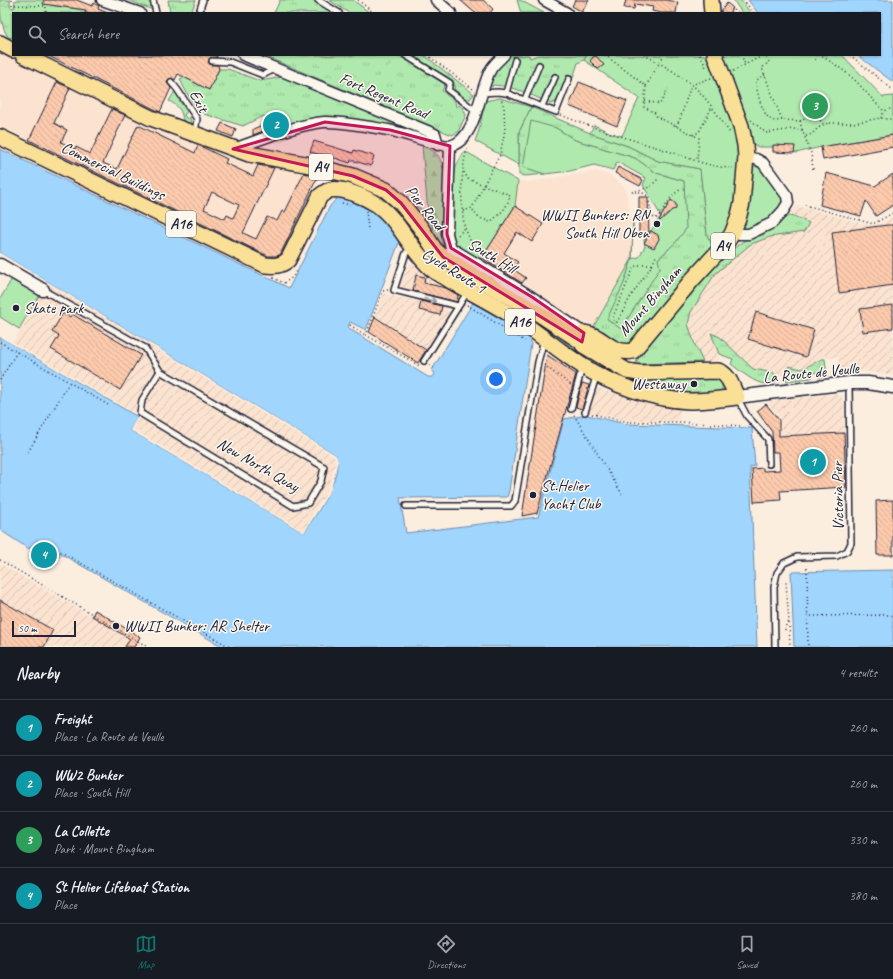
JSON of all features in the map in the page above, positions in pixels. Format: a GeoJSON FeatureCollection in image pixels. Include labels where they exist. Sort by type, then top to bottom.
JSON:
{"type":"FeatureCollection","features":[{"type":"Feature","properties":{"kind":"main road"},"geometry":{"type":"LineString","coordinates":[[711,0],[712,12]]}},
{"type":"Feature","properties":{"kind":"main road"},"geometry":{"type":"LineString","coordinates":[[0,43],[12,49]]}},
{"type":"Feature","properties":{"kind":"main road","name":"Pier Road"},"geometry":{"type":"LineString","coordinates":[[25,56],[151,118],[195,135],[257,156],[305,164],[354,176],[386,190],[401,203],[421,228],[435,250],[444,257],[485,283],[583,337]]}},
{"type":"Feature","properties":{"kind":"main road","name":"Mount Bingham"},"geometry":{"type":"LineString","coordinates":[[583,337],[591,334],[620,351],[633,351],[692,280],[726,243],[732,234],[742,203],[746,157],[745,145],[738,118],[715,56]]}},
{"type":"Feature","properties":{"kind":"main road","name":"Commercial Buildings"},"geometry":{"type":"LineString","coordinates":[[0,137],[265,265],[282,265],[288,260],[325,193]]}},
{"type":"Feature","properties":{"kind":"main road","name":"A16"},"geometry":{"type":"LineString","coordinates":[[325,193],[345,191],[375,203],[382,208],[399,228],[412,247],[462,300],[513,317],[582,366],[609,380],[644,394],[688,401],[737,397]]}},
{"type":"Feature","properties":{"kind":"main road"},"geometry":{"type":"LineString","coordinates":[[583,337],[583,346],[628,371],[640,373],[718,371],[724,373],[737,397]]}},
{"type":"Feature","properties":{"kind":"street"},"geometry":{"type":"LineString","coordinates":[[102,0],[137,12]]}},
{"type":"Feature","properties":{"kind":"street"},"geometry":{"type":"LineString","coordinates":[[436,0],[450,12]]}},
{"type":"Feature","properties":{"kind":"street"},"geometry":{"type":"LineString","coordinates":[[544,0],[565,12]]}},
{"type":"Feature","properties":{"kind":"street","name":"Fort Regent Road"},"geometry":{"type":"LineString","coordinates":[[245,56],[435,134],[438,145]]}},
{"type":"Feature","properties":{"kind":"street"},"geometry":{"type":"LineString","coordinates":[[234,149],[292,130],[325,122],[336,122],[390,130],[438,145],[450,146],[457,144],[467,133],[491,68],[501,56]]}},
{"type":"Feature","properties":{"kind":"street","name":"South Hill"},"geometry":{"type":"LineString","coordinates":[[450,146],[447,234],[448,242],[451,248],[532,297],[583,337]]}},
{"type":"Feature","properties":{"kind":"street"},"geometry":{"type":"LineString","coordinates":[[732,234],[749,234],[772,222],[783,211],[788,202],[788,196],[763,163],[756,159],[746,157]]}},
{"type":"Feature","properties":{"kind":"street","name":"New North Quay"},"geometry":{"type":"LineString","coordinates":[[0,265],[43,290]]}},
{"type":"Feature","properties":{"kind":"street","name":"La Route de Veulle"},"geometry":{"type":"LineString","coordinates":[[737,397],[849,384],[868,383],[893,387]]}},
{"type":"Feature","properties":{"kind":"lane"},"geometry":{"type":"LineString","coordinates":[[154,0],[156,12]]}},
{"type":"Feature","properties":{"kind":"lane"},"geometry":{"type":"LineString","coordinates":[[200,9],[203,0]]}},
{"type":"Feature","properties":{"kind":"lane"},"geometry":{"type":"LineString","coordinates":[[318,0],[337,12]]}},
{"type":"Feature","properties":{"kind":"lane"},"geometry":{"type":"LineString","coordinates":[[407,56],[450,83],[448,90],[476,111]]}},
{"type":"Feature","properties":{"kind":"lane"},"geometry":{"type":"LineString","coordinates":[[506,93],[515,60]]}},
{"type":"Feature","properties":{"kind":"lane"},"geometry":{"type":"LineString","coordinates":[[212,61],[230,62],[263,75],[277,69]]}},
{"type":"Feature","properties":{"kind":"lane"},"geometry":{"type":"LineString","coordinates":[[525,99],[539,65]]}},
{"type":"Feature","properties":{"kind":"lane"},"geometry":{"type":"LineString","coordinates":[[542,106],[555,76]]}},
{"type":"Feature","properties":{"kind":"lane"},"geometry":{"type":"LineString","coordinates":[[481,93],[506,93],[556,112],[569,79]]}},
{"type":"Feature","properties":{"kind":"lane","name":"Exit"},"geometry":{"type":"LineString","coordinates":[[171,82],[197,119],[195,135]]}},
{"type":"Feature","properties":{"kind":"lane"},"geometry":{"type":"LineString","coordinates":[[412,247],[406,253],[394,290],[462,300],[424,361]]}},
{"type":"Feature","properties":{"kind":"lane","name":"New North Quay"},"geometry":{"type":"LineString","coordinates":[[43,290],[145,348],[160,371],[324,468],[321,481],[308,503],[293,506],[140,413],[142,400],[160,371]]}},
{"type":"Feature","properties":{"kind":"lane"},"geometry":{"type":"LineString","coordinates":[[406,506],[511,506],[515,501],[538,362],[544,340]]}},
{"type":"Feature","properties":{"kind":"lane"},"geometry":{"type":"LineString","coordinates":[[571,409],[582,366]]}},
{"type":"Feature","properties":{"kind":"lane"},"geometry":{"type":"LineString","coordinates":[[585,412],[597,374]]}},
{"type":"Feature","properties":{"kind":"lane","name":"Victoria Pier"},"geometry":{"type":"LineString","coordinates":[[775,647],[774,587],[777,573],[784,563],[797,557],[837,556],[847,551],[851,544],[849,384]]}},
{"type":"Feature","properties":{"kind":"lane"},"geometry":{"type":"LineString","coordinates":[[737,397],[747,416],[768,439],[770,464]]}},
{"type":"Feature","properties":{"kind":"path"},"geometry":{"type":"LineString","coordinates":[[12,0],[12,5],[46,6],[46,12]]}},
{"type":"Feature","properties":{"kind":"path"},"geometry":{"type":"LineString","coordinates":[[358,0],[373,12]]}},
{"type":"Feature","properties":{"kind":"path"},"geometry":{"type":"LineString","coordinates":[[743,0],[753,12]]}},
{"type":"Feature","properties":{"kind":"path"},"geometry":{"type":"LineString","coordinates":[[428,56],[476,91],[481,93]]}},
{"type":"Feature","properties":{"kind":"path"},"geometry":{"type":"LineString","coordinates":[[606,56],[646,86]]}},
{"type":"Feature","properties":{"kind":"path"},"geometry":{"type":"LineString","coordinates":[[646,56],[691,84],[712,107],[730,133]]}},
{"type":"Feature","properties":{"kind":"path"},"geometry":{"type":"LineString","coordinates":[[663,56],[646,86],[644,107],[655,113],[657,117],[699,138],[697,161]]}},
{"type":"Feature","properties":{"kind":"path"},"geometry":{"type":"LineString","coordinates":[[701,56],[709,72]]}},
{"type":"Feature","properties":{"kind":"path"},"geometry":{"type":"LineString","coordinates":[[741,56],[745,64]]}},
{"type":"Feature","properties":{"kind":"path"},"geometry":{"type":"LineString","coordinates":[[730,72],[760,56],[766,56],[769,62],[762,68],[782,120]]}},
{"type":"Feature","properties":{"kind":"path"},"geometry":{"type":"LineString","coordinates":[[815,60],[818,56]]}},
{"type":"Feature","properties":{"kind":"path"},"geometry":{"type":"LineString","coordinates":[[821,56],[831,61],[864,89],[874,102],[884,111]]}},
{"type":"Feature","properties":{"kind":"path"},"geometry":{"type":"LineString","coordinates":[[851,56],[893,90]]}},
{"type":"Feature","properties":{"kind":"path"},"geometry":{"type":"LineString","coordinates":[[765,75],[756,81],[756,89],[768,118],[774,121],[800,121],[809,115],[818,118],[824,125]]}},
{"type":"Feature","properties":{"kind":"path"},"geometry":{"type":"LineString","coordinates":[[691,84],[712,78]]}},
{"type":"Feature","properties":{"kind":"path"},"geometry":{"type":"LineString","coordinates":[[676,126],[680,119],[691,84]]}},
{"type":"Feature","properties":{"kind":"path"},"geometry":{"type":"LineString","coordinates":[[645,101],[660,104],[668,89]]}},
{"type":"Feature","properties":{"kind":"path"},"geometry":{"type":"LineString","coordinates":[[463,211],[472,208],[500,155],[505,130],[504,108],[498,92]]}},
{"type":"Feature","properties":{"kind":"path"},"geometry":{"type":"LineString","coordinates":[[693,135],[698,132],[712,107]]}},
{"type":"Feature","properties":{"kind":"path"},"geometry":{"type":"LineString","coordinates":[[881,118],[884,111],[893,108]]}},
{"type":"Feature","properties":{"kind":"path"},"geometry":{"type":"LineString","coordinates":[[556,112],[582,123],[697,161],[724,168],[734,168]]}},
{"type":"Feature","properties":{"kind":"path"},"geometry":{"type":"LineString","coordinates":[[738,118],[746,115],[766,133],[793,129],[802,130]]}},
{"type":"Feature","properties":{"kind":"path"},"geometry":{"type":"LineString","coordinates":[[805,136],[812,134],[818,128],[828,123],[853,123],[881,118],[893,119]]}},
{"type":"Feature","properties":{"kind":"path"},"geometry":{"type":"LineString","coordinates":[[800,121],[811,153],[813,169]]}},
{"type":"Feature","properties":{"kind":"path"},"geometry":{"type":"LineString","coordinates":[[467,150],[462,183],[463,211],[466,228],[481,266]]}},
{"type":"Feature","properties":{"kind":"path"},"geometry":{"type":"LineString","coordinates":[[464,172],[468,178],[510,195],[509,204],[501,214],[490,222],[478,216],[472,208]]}},
{"type":"Feature","properties":{"kind":"path"},"geometry":{"type":"LineString","coordinates":[[636,192],[650,187],[658,179]]}},
{"type":"Feature","properties":{"kind":"path"},"geometry":{"type":"LineString","coordinates":[[632,192],[641,192],[648,196],[652,216],[655,219],[673,195],[681,189]]}},
{"type":"Feature","properties":{"kind":"path"},"geometry":{"type":"LineString","coordinates":[[325,193],[351,206]]}},
{"type":"Feature","properties":{"kind":"path"},"geometry":{"type":"LineString","coordinates":[[805,205],[873,224],[893,213]]}},
{"type":"Feature","properties":{"kind":"path"},"geometry":{"type":"LineString","coordinates":[[366,210],[368,229]]}},
{"type":"Feature","properties":{"kind":"path"},"geometry":{"type":"LineString","coordinates":[[652,264],[638,265],[634,267],[612,319],[617,322],[631,296],[652,264],[657,254]]}},
{"type":"Feature","properties":{"kind":"path"},"geometry":{"type":"LineString","coordinates":[[270,276],[284,283],[293,278],[299,264]]}},
{"type":"Feature","properties":{"kind":"path"},"geometry":{"type":"LineString","coordinates":[[366,335],[383,290],[394,290]]}},
{"type":"Feature","properties":{"kind":"path"},"geometry":{"type":"LineString","coordinates":[[462,300],[525,341]]}},
{"type":"Feature","properties":{"kind":"path"},"geometry":{"type":"LineString","coordinates":[[350,326],[419,367],[424,361]]}},
{"type":"Feature","properties":{"kind":"path"},"geometry":{"type":"LineString","coordinates":[[0,342],[110,406]]}},
{"type":"Feature","properties":{"kind":"path"},"geometry":{"type":"LineString","coordinates":[[0,380],[17,352]]}},
{"type":"Feature","properties":{"kind":"path"},"geometry":{"type":"LineString","coordinates":[[538,362],[576,389]]}},
{"type":"Feature","properties":{"kind":"path"},"geometry":{"type":"LineString","coordinates":[[28,452],[69,382]]}},
{"type":"Feature","properties":{"kind":"path"},"geometry":{"type":"LineString","coordinates":[[571,409],[622,494]]}},
{"type":"Feature","properties":{"kind":"path"},"geometry":{"type":"LineString","coordinates":[[585,412],[630,422],[679,422],[742,426]]}},
{"type":"Feature","properties":{"kind":"path"},"geometry":{"type":"LineString","coordinates":[[55,563],[61,552],[230,647]]}},
{"type":"Feature","properties":{"kind":"path"},"geometry":{"type":"LineString","coordinates":[[0,560],[148,647]]}},
{"type":"Feature","properties":{"kind":"path"},"geometry":{"type":"LineString","coordinates":[[807,568],[808,647]]}},
{"type":"Feature","properties":{"kind":"path"},"geometry":{"type":"LineString","coordinates":[[786,582],[790,647]]}},
{"type":"Feature","properties":{"kind":"path"},"geometry":{"type":"LineString","coordinates":[[807,616],[893,615]]}},
{"type":"Feature","properties":{"kind":"path"},"geometry":{"type":"LineString","coordinates":[[786,630],[786,625],[789,622]]}},
{"type":"Feature","properties":{"kind":"highlighted area"},"geometry":{"type":"Polygon","coordinates":[[[325,122],[390,130],[450,146],[447,234],[451,248],[532,297],[584,333],[582,342],[443,257],[401,203],[386,190],[353,176],[233,149],[325,122]]]}},
{"type":"Feature","properties":{"kind":"shaded area"},"geometry":{"type":"Polygon","coordinates":[[[0,51],[171,135],[239,158],[318,174],[282,251],[278,256],[271,257],[0,126],[0,51]]]}},
{"type":"Feature","properties":{"kind":"shaded area"},"geometry":{"type":"Polygon","coordinates":[[[596,171],[612,176],[625,188],[633,223],[632,259],[594,326],[588,323],[578,322],[482,258],[515,206],[518,181],[528,182],[596,171]]]}},
{"type":"Feature","properties":{"kind":"shaded area"},"geometry":{"type":"Polygon","coordinates":[[[797,206],[872,226],[893,217],[893,375],[861,371],[839,374],[838,357],[822,359],[802,369],[789,366],[786,376],[753,369],[720,337],[712,334],[719,354],[719,361],[701,363],[671,330],[704,274],[742,242],[776,224],[788,216],[797,206]]]}},
{"type":"Feature","properties":{"kind":"shaded area"},"geometry":{"type":"Polygon","coordinates":[[[411,263],[458,291],[457,302],[402,288],[401,284],[411,263]]]}},
{"type":"Feature","properties":{"kind":"shaded area"},"geometry":{"type":"Polygon","coordinates":[[[48,281],[336,455],[338,461],[331,489],[304,533],[130,430],[12,344],[48,281]]]}},
{"type":"Feature","properties":{"kind":"shaded area"},"geometry":{"type":"Polygon","coordinates":[[[384,294],[447,307],[449,314],[418,363],[369,332],[384,294]]]}},
{"type":"Feature","properties":{"kind":"shaded area"},"geometry":{"type":"Polygon","coordinates":[[[597,388],[650,404],[680,409],[679,421],[628,420],[589,413],[597,388]]]}},
{"type":"Feature","properties":{"kind":"shaded area"},"geometry":{"type":"Polygon","coordinates":[[[836,394],[841,396],[844,402],[844,433],[781,436],[779,417],[769,405],[770,401],[836,394]]]}},
{"type":"Feature","properties":{"kind":"shaded area"},"geometry":{"type":"Polygon","coordinates":[[[0,564],[131,639],[144,647],[0,647],[0,564]]]}},
{"type":"Feature","properties":{"kind":"green space"},"geometry":{"type":"Polygon","coordinates":[[[0,0],[10,0],[10,7],[14,8],[15,0],[55,0],[55,6],[86,10],[85,12],[12,12],[12,37],[9,38],[6,34],[1,15],[0,0]]]}},
{"type":"Feature","properties":{"kind":"green space"},"geometry":{"type":"Polygon","coordinates":[[[128,0],[151,0],[153,10],[128,0]]]}},
{"type":"Feature","properties":{"kind":"green space"},"geometry":{"type":"Polygon","coordinates":[[[168,0],[196,0],[191,12],[170,12],[168,0]]]}},
{"type":"Feature","properties":{"kind":"green space"},"geometry":{"type":"Polygon","coordinates":[[[280,0],[313,0],[332,12],[274,12],[280,0]]]}},
{"type":"Feature","properties":{"kind":"green space"},"geometry":{"type":"Polygon","coordinates":[[[329,0],[353,0],[369,12],[347,12],[329,0]]]}},
{"type":"Feature","properties":{"kind":"green space"},"geometry":{"type":"Polygon","coordinates":[[[517,0],[520,0],[542,12],[521,12],[517,0]]]}},
{"type":"Feature","properties":{"kind":"green space"},"geometry":{"type":"Polygon","coordinates":[[[740,0],[750,12],[741,12],[734,1],[740,0]]]}},
{"type":"Feature","properties":{"kind":"green space"},"geometry":{"type":"Polygon","coordinates":[[[264,56],[402,56],[445,84],[442,91],[455,101],[456,107],[459,105],[463,108],[466,115],[458,132],[452,135],[264,56]]]}},
{"type":"Feature","properties":{"kind":"green space"},"geometry":{"type":"Polygon","coordinates":[[[413,56],[425,56],[474,94],[470,99],[466,99],[454,89],[455,84],[413,56]]]}},
{"type":"Feature","properties":{"kind":"green space"},"geometry":{"type":"Polygon","coordinates":[[[510,56],[529,56],[530,58],[535,56],[586,56],[584,60],[578,63],[573,78],[567,76],[557,101],[551,104],[516,89],[493,85],[492,87],[489,84],[498,68],[510,56]]]}},
{"type":"Feature","properties":{"kind":"green space"},"geometry":{"type":"Polygon","coordinates":[[[586,56],[711,56],[739,131],[741,158],[733,219],[714,248],[707,235],[700,169],[658,161],[628,146],[590,133],[594,125],[611,133],[622,136],[639,98],[584,60],[586,56]]]}},
{"type":"Feature","properties":{"kind":"green space"},"geometry":{"type":"Polygon","coordinates":[[[720,56],[843,56],[883,97],[893,96],[893,135],[821,147],[796,153],[771,147],[758,147],[752,143],[720,56]]]}},
{"type":"Feature","properties":{"kind":"green space"},"geometry":{"type":"Polygon","coordinates":[[[219,69],[228,69],[260,81],[282,77],[421,132],[420,135],[379,123],[326,117],[309,120],[288,127],[263,116],[243,126],[204,114],[196,107],[180,79],[184,77],[209,90],[219,69]]]}},
{"type":"Feature","properties":{"kind":"green space"},"geometry":{"type":"Polygon","coordinates":[[[175,91],[187,112],[184,115],[187,119],[190,117],[191,124],[183,121],[182,114],[179,109],[169,101],[175,91]]]}},
{"type":"Feature","properties":{"kind":"green space"},"geometry":{"type":"Polygon","coordinates":[[[500,98],[531,107],[519,132],[519,165],[475,141],[479,130],[485,101],[500,98]]]}},
{"type":"Feature","properties":{"kind":"green space"},"geometry":{"type":"Polygon","coordinates":[[[531,107],[590,133],[628,146],[658,161],[700,169],[707,235],[714,248],[632,343],[627,346],[616,343],[594,326],[632,259],[624,283],[658,259],[675,243],[684,181],[656,173],[635,158],[575,140],[556,128],[523,166],[545,174],[525,176],[519,175],[519,132],[531,107]]]}},
{"type":"Feature","properties":{"kind":"green space"},"geometry":{"type":"Polygon","coordinates":[[[531,121],[556,128],[575,140],[635,158],[656,173],[684,181],[686,229],[675,243],[658,259],[660,268],[621,329],[607,319],[624,283],[632,259],[639,257],[645,246],[644,240],[661,216],[643,185],[646,178],[617,162],[613,170],[594,165],[570,171],[545,174],[523,167],[531,121]]]}},
{"type":"Feature","properties":{"kind":"green space"},"geometry":{"type":"Polygon","coordinates":[[[422,146],[432,150],[438,155],[444,172],[442,247],[433,236],[432,216],[428,213],[422,146]]]}},
{"type":"Feature","properties":{"kind":"green space"},"geometry":{"type":"Polygon","coordinates":[[[464,152],[518,181],[515,206],[482,258],[476,259],[455,246],[450,232],[456,166],[464,152]]]}},
{"type":"Feature","properties":{"kind":"green space"},"geometry":{"type":"Polygon","coordinates":[[[757,163],[780,191],[783,199],[777,211],[759,226],[749,231],[742,229],[749,205],[752,165],[757,163]]]}},
{"type":"Feature","properties":{"kind":"green space"},"geometry":{"type":"Polygon","coordinates":[[[414,205],[432,216],[433,236],[424,219],[414,205]]]}},
{"type":"Feature","properties":{"kind":"green space"},"geometry":{"type":"Polygon","coordinates":[[[788,216],[796,217],[809,223],[804,232],[770,237],[751,244],[715,274],[691,312],[688,324],[703,362],[635,364],[669,317],[715,263],[742,242],[788,216]]]}},
{"type":"Feature","properties":{"kind":"green space","name":"Skate park"},"geometry":{"type":"Polygon","coordinates":[[[13,277],[40,294],[19,329],[0,317],[0,299],[13,277]]]}},
{"type":"Feature","properties":{"kind":"green space"},"geometry":{"type":"Polygon","coordinates":[[[711,333],[720,337],[753,369],[774,373],[776,382],[767,384],[757,382],[738,370],[731,364],[733,359],[719,354],[711,333]]]}},
{"type":"Feature","properties":{"kind":"green space"},"geometry":{"type":"Polygon","coordinates":[[[556,334],[612,369],[716,378],[721,383],[722,390],[714,394],[702,396],[687,395],[655,389],[616,377],[577,352],[556,334]]]}},
{"type":"Feature","properties":{"kind":"green space"},"geometry":{"type":"Polygon","coordinates":[[[825,359],[827,376],[819,377],[819,372],[812,373],[812,378],[786,381],[789,366],[802,369],[825,359]]]}},
{"type":"Feature","properties":{"kind":"water"},"geometry":{"type":"Polygon","coordinates":[[[748,0],[893,0],[893,82],[858,56],[881,56],[881,12],[757,12],[748,0]]]}},
{"type":"Feature","properties":{"kind":"water"},"geometry":{"type":"Polygon","coordinates":[[[0,149],[289,288],[330,206],[338,197],[356,200],[382,215],[400,240],[366,330],[350,322],[348,328],[428,377],[433,377],[435,374],[432,370],[474,301],[503,316],[530,338],[531,344],[507,497],[400,498],[406,533],[538,517],[564,419],[587,415],[626,424],[752,428],[755,466],[750,467],[757,647],[223,647],[37,540],[29,549],[0,530],[0,337],[138,417],[130,430],[304,533],[327,496],[336,474],[337,464],[336,455],[0,253],[0,149]]]}},
{"type":"Feature","properties":{"kind":"water"},"geometry":{"type":"Polygon","coordinates":[[[893,570],[893,647],[794,647],[791,572],[893,570]]]}},
{"type":"Feature","properties":{"kind":"pier"},"geometry":{"type":"Polygon","coordinates":[[[0,253],[336,455],[338,461],[331,489],[304,533],[130,430],[138,416],[0,337],[0,335],[139,415],[140,417],[133,429],[303,531],[329,488],[336,461],[334,456],[0,255],[0,253]]]}},
{"type":"Feature","properties":{"kind":"building"},"geometry":{"type":"Polygon","coordinates":[[[44,0],[77,0],[92,6],[94,3],[99,6],[98,9],[106,12],[85,12],[86,10],[43,4],[44,0]]]}},
{"type":"Feature","properties":{"kind":"building"},"geometry":{"type":"Polygon","coordinates":[[[460,0],[483,0],[493,9],[491,12],[474,12],[460,0]]]}},
{"type":"Feature","properties":{"kind":"building"},"geometry":{"type":"Polygon","coordinates":[[[575,0],[589,0],[582,12],[572,6],[575,0]]]}},
{"type":"Feature","properties":{"kind":"building"},"geometry":{"type":"Polygon","coordinates":[[[626,0],[666,0],[678,2],[676,12],[656,12],[652,11],[653,7],[635,4],[634,9],[624,8],[626,0]]]}},
{"type":"Feature","properties":{"kind":"building"},"geometry":{"type":"Polygon","coordinates":[[[727,3],[733,8],[730,12],[721,11],[727,3]]]}},
{"type":"Feature","properties":{"kind":"building"},"geometry":{"type":"Polygon","coordinates":[[[49,56],[217,56],[210,58],[208,62],[211,65],[218,65],[219,69],[209,90],[178,74],[175,80],[172,78],[169,79],[167,83],[171,88],[160,112],[49,56]]]}},
{"type":"Feature","properties":{"kind":"building"},"geometry":{"type":"Polygon","coordinates":[[[596,56],[604,65],[598,69],[590,61],[596,56]]]}},
{"type":"Feature","properties":{"kind":"building"},"geometry":{"type":"Polygon","coordinates":[[[57,82],[70,88],[54,123],[67,130],[61,142],[75,149],[76,147],[90,154],[112,109],[125,115],[103,163],[117,169],[138,125],[195,153],[198,145],[227,159],[225,163],[253,176],[258,165],[274,168],[243,233],[256,239],[267,217],[277,221],[282,211],[285,212],[304,173],[318,176],[280,255],[268,256],[29,140],[57,82]],[[212,192],[204,209],[225,219],[227,215],[233,218],[239,205],[212,192]]]}},
{"type":"Feature","properties":{"kind":"building"},"geometry":{"type":"Polygon","coordinates":[[[579,82],[627,101],[617,126],[569,106],[579,82]]]}},
{"type":"Feature","properties":{"kind":"building"},"geometry":{"type":"Polygon","coordinates":[[[222,123],[236,129],[233,137],[218,131],[222,123]]]}},
{"type":"Feature","properties":{"kind":"building"},"geometry":{"type":"Polygon","coordinates":[[[265,124],[266,130],[253,135],[253,129],[265,124]]]}},
{"type":"Feature","properties":{"kind":"building"},"geometry":{"type":"Polygon","coordinates":[[[893,135],[893,147],[823,160],[821,147],[893,135]]]}},
{"type":"Feature","properties":{"kind":"building"},"geometry":{"type":"Polygon","coordinates":[[[314,141],[353,153],[354,150],[374,156],[371,166],[351,160],[350,163],[322,154],[310,152],[314,141]]]}},
{"type":"Feature","properties":{"kind":"building"},"geometry":{"type":"Polygon","coordinates":[[[773,145],[795,146],[794,153],[773,152],[773,145]]]}},
{"type":"Feature","properties":{"kind":"building"},"geometry":{"type":"Polygon","coordinates":[[[618,167],[643,180],[640,186],[615,173],[618,167]]]}},
{"type":"Feature","properties":{"kind":"building"},"geometry":{"type":"Polygon","coordinates":[[[826,173],[875,186],[893,174],[893,205],[876,216],[866,201],[861,216],[820,205],[826,173]]]}},
{"type":"Feature","properties":{"kind":"building"},"geometry":{"type":"Polygon","coordinates":[[[639,197],[648,197],[649,235],[639,236],[639,197]]]}},
{"type":"Feature","properties":{"kind":"building"},"geometry":{"type":"Polygon","coordinates":[[[671,200],[676,204],[676,209],[672,210],[660,221],[659,220],[671,200]]]}},
{"type":"Feature","properties":{"kind":"building"},"geometry":{"type":"Polygon","coordinates":[[[515,206],[543,224],[532,242],[517,232],[504,253],[518,262],[513,269],[526,278],[522,283],[482,258],[515,206]]]}},
{"type":"Feature","properties":{"kind":"building"},"geometry":{"type":"Polygon","coordinates":[[[893,225],[893,285],[839,293],[832,232],[893,225]]]}},
{"type":"Feature","properties":{"kind":"building","name":"WWII Bunkers: RN South Hill Oben"},"geometry":{"type":"Polygon","coordinates":[[[651,231],[658,235],[659,239],[654,248],[644,243],[651,231]]]}},
{"type":"Feature","properties":{"kind":"building"},"geometry":{"type":"Polygon","coordinates":[[[416,275],[425,277],[424,283],[446,288],[458,295],[457,302],[413,291],[416,275]]]}},
{"type":"Feature","properties":{"kind":"building"},"geometry":{"type":"Polygon","coordinates":[[[421,301],[442,306],[440,315],[419,310],[421,301]]]}},
{"type":"Feature","properties":{"kind":"building"},"geometry":{"type":"Polygon","coordinates":[[[893,305],[893,328],[863,332],[860,309],[893,305]]]}},
{"type":"Feature","properties":{"kind":"building"},"geometry":{"type":"Polygon","coordinates":[[[756,312],[814,330],[806,357],[748,339],[756,312]]]}},
{"type":"Feature","properties":{"kind":"building"},"geometry":{"type":"Polygon","coordinates":[[[63,313],[70,317],[72,314],[141,355],[120,390],[51,349],[59,336],[52,332],[63,313]]]}},
{"type":"Feature","properties":{"kind":"building"},"geometry":{"type":"Polygon","coordinates":[[[375,317],[426,350],[418,363],[369,332],[375,317]]]}},
{"type":"Feature","properties":{"kind":"building"},"geometry":{"type":"Polygon","coordinates":[[[547,355],[576,374],[537,513],[522,516],[547,355]]]}},
{"type":"Feature","properties":{"kind":"building"},"geometry":{"type":"Polygon","coordinates":[[[582,383],[589,385],[582,409],[576,407],[582,383]]]}},
{"type":"Feature","properties":{"kind":"building"},"geometry":{"type":"Polygon","coordinates":[[[766,404],[779,420],[779,436],[844,433],[846,487],[780,491],[781,500],[754,502],[752,469],[763,468],[763,471],[780,470],[779,452],[773,452],[772,432],[757,411],[766,404]]]}},
{"type":"Feature","properties":{"kind":"building"},"geometry":{"type":"Polygon","coordinates":[[[893,500],[893,555],[877,555],[876,501],[893,500]]]}},
{"type":"Feature","properties":{"kind":"building"},"geometry":{"type":"Polygon","coordinates":[[[40,544],[55,553],[48,565],[33,556],[40,544]]]}},
{"type":"Feature","properties":{"kind":"building"},"geometry":{"type":"Polygon","coordinates":[[[0,600],[53,630],[44,647],[0,647],[0,600]]]}},
{"type":"Feature","properties":{"kind":"building","name":"WWII Bunker: AR Shelter"},"geometry":{"type":"Polygon","coordinates":[[[95,610],[140,637],[134,647],[125,647],[130,639],[92,616],[95,610]]]}},
{"type":"Feature","properties":{"kind":"place","name":"La Collette"},"geometry":{"type":"Point","coordinates":[815,106]}},
{"type":"Feature","properties":{"kind":"place","name":"WW2 Bunker"},"geometry":{"type":"Point","coordinates":[276,125]}},
{"type":"Feature","properties":{"kind":"place","name":"WWII Bunkers: RN South Hill Oben"},"geometry":{"type":"Point","coordinates":[657,224]}},
{"type":"Feature","properties":{"kind":"place","name":"Skate park"},"geometry":{"type":"Point","coordinates":[16,308]}},
{"type":"Feature","properties":{"kind":"place","name":"Westaway"},"geometry":{"type":"Point","coordinates":[694,384]}},
{"type":"Feature","properties":{"kind":"place","name":"Freight"},"geometry":{"type":"Point","coordinates":[813,462]}},
{"type":"Feature","properties":{"kind":"place","name":"St.Helier Yacht Club"},"geometry":{"type":"Point","coordinates":[533,495]}},
{"type":"Feature","properties":{"kind":"place","name":"St Helier Lifeboat Station"},"geometry":{"type":"Point","coordinates":[44,555]}},
{"type":"Feature","properties":{"kind":"place","name":"WWII Bunker: AR Shelter"},"geometry":{"type":"Point","coordinates":[116,626]}}]}
